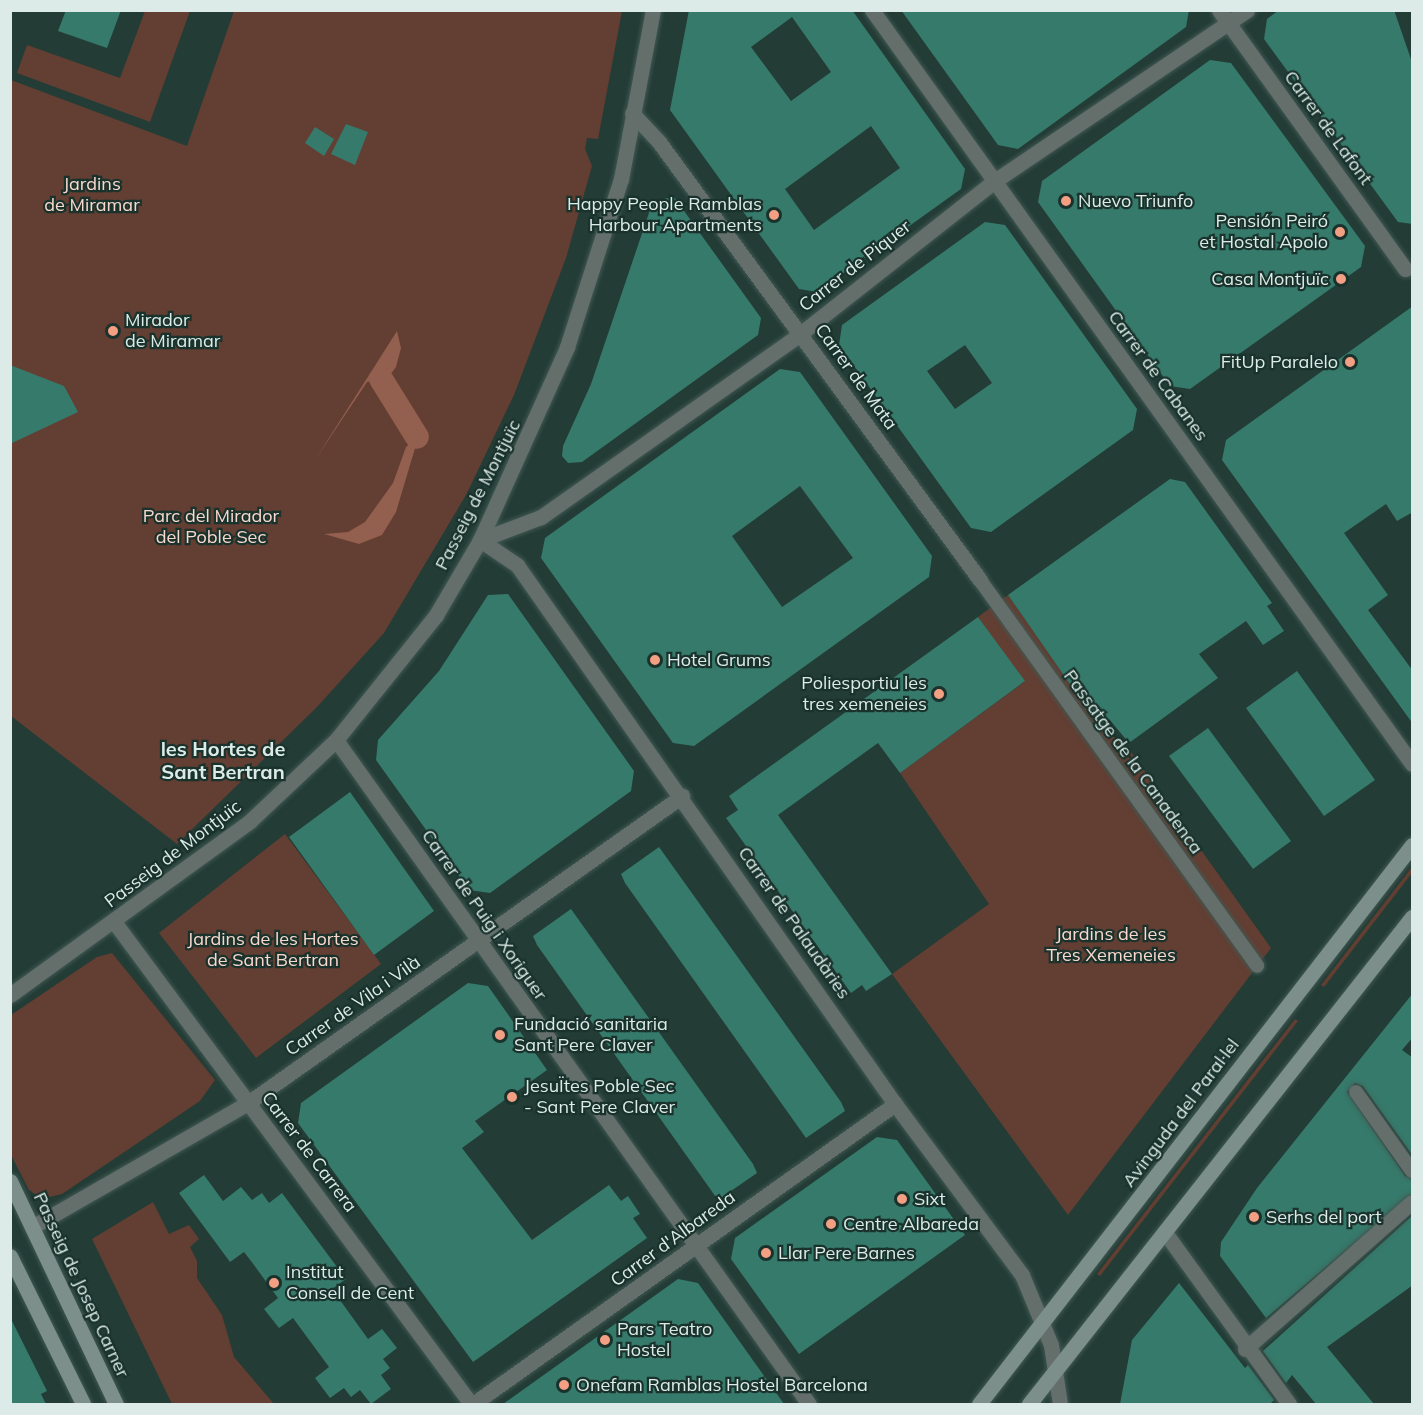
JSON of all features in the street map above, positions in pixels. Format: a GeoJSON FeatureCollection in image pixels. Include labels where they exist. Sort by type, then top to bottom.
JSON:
{"type":"FeatureCollection","features":[{"type":"Feature","properties":{"kind":"main road","name":"Avinguda del Paral·lel"},"geometry":{"type":"LineString","coordinates":[[979,1404],[1413,845]]}},
{"type":"Feature","properties":{"kind":"main road"},"geometry":{"type":"LineString","coordinates":[[1029,1404],[1166,1234],[1413,917]]}},
{"type":"Feature","properties":{"kind":"main road","name":"Passeig de Josep Carner"},"geometry":{"type":"LineString","coordinates":[[10,1181],[116,1404]]}},
{"type":"Feature","properties":{"kind":"main road"},"geometry":{"type":"LineString","coordinates":[[10,1256],[82,1404]]}},
{"type":"Feature","properties":{"kind":"street","name":"Passeig de Montjuïc"},"geometry":{"type":"LineString","coordinates":[[10,995],[115,923],[250,822],[336,740],[409,653],[480,540],[544,406],[573,328],[621,179],[653,10]]}},
{"type":"Feature","properties":{"kind":"street","name":"Carrer de Cabanes"},"geometry":{"type":"LineString","coordinates":[[872,10],[993,182],[1413,764]]}},
{"type":"Feature","properties":{"kind":"street","name":"Carrer de Lafont"},"geometry":{"type":"LineString","coordinates":[[1219,10],[1405,269]]}},
{"type":"Feature","properties":{"kind":"street","name":"Carrer de Piquer"},"geometry":{"type":"LineString","coordinates":[[480,540],[541,516],[800,334],[993,182],[1247,10]]}},
{"type":"Feature","properties":{"kind":"street","name":"Carrer de Mata"},"geometry":{"type":"LineString","coordinates":[[632,113],[659,142],[980,580]]}},
{"type":"Feature","properties":{"kind":"street","name":"Carrer de Palaudàries"},"geometry":{"type":"LineString","coordinates":[[480,540],[517,565],[682,795],[895,1104],[1022,1275],[1044,1322],[1051,1345],[1057,1371],[1060,1404]]}},
{"type":"Feature","properties":{"kind":"street","name":"Passatge de la Canadenca"},"geometry":{"type":"LineString","coordinates":[[980,580],[1257,966]]}},
{"type":"Feature","properties":{"kind":"street","name":"Carrer de Puig i Xoriguer"},"geometry":{"type":"LineString","coordinates":[[336,740],[695,1248],[809,1404]]}},
{"type":"Feature","properties":{"kind":"street","name":"Carrer de Vila i Vilà"},"geometry":{"type":"LineString","coordinates":[[32,1227],[248,1103],[682,795]]}},
{"type":"Feature","properties":{"kind":"street","name":"Carrer de Carrera"},"geometry":{"type":"LineString","coordinates":[[115,923],[472,1404]]}},
{"type":"Feature","properties":{"kind":"street"},"geometry":{"type":"LineString","coordinates":[[1356,1092],[1413,1171]]}},
{"type":"Feature","properties":{"kind":"street","name":"Carrer d'Albareda"},"geometry":{"type":"LineString","coordinates":[[472,1404],[895,1104]]}},
{"type":"Feature","properties":{"kind":"street"},"geometry":{"type":"LineString","coordinates":[[1245,1349],[1413,1202]]}},
{"type":"Feature","properties":{"kind":"street"},"geometry":{"type":"LineString","coordinates":[[1166,1234],[1284,1402]]}},
{"type":"Feature","properties":{"kind":"green space"},"geometry":{"type":"Polygon","coordinates":[[[145,11],[190,11],[150,122],[17,73],[27,45],[120,78],[145,11]]]}},
{"type":"Feature","properties":{"kind":"green space","name":"Parc del Mirador del Poble Sec"},"geometry":{"type":"Polygon","coordinates":[[[234,11],[622,11],[598,139],[587,138],[585,149],[592,166],[566,258],[514,395],[466,495],[384,633],[317,707],[177,844],[11,716],[11,80],[187,146],[234,11]]]}},
{"type":"Feature","properties":{"kind":"green space","name":"Jardins de les Tres Xemeneies"},"geometry":{"type":"Polygon","coordinates":[[[1008,595],[1099,726],[1126,745],[1271,948],[1068,1215],[892,974],[989,904],[900,773],[1024,682],[978,617],[1008,595]]]}},
{"type":"Feature","properties":{"kind":"green space","name":"Jardins de les Hortes de Sant Bertran"},"geometry":{"type":"Polygon","coordinates":[[[285,834],[381,964],[256,1058],[159,933],[285,834]]]}},
{"type":"Feature","properties":{"kind":"green space"},"geometry":{"type":"Polygon","coordinates":[[[1412,867],[1412,873],[1324,987],[1321,985],[1412,867]]]}},
{"type":"Feature","properties":{"kind":"green space"},"geometry":{"type":"Polygon","coordinates":[[[112,953],[215,1080],[200,1101],[62,1194],[42,1199],[29,1190],[11,1155],[11,1015],[97,957],[112,953]]]}},
{"type":"Feature","properties":{"kind":"green space"},"geometry":{"type":"Polygon","coordinates":[[[1295,1019],[1298,1021],[1100,1276],[1097,1274],[1295,1019]]]}},
{"type":"Feature","properties":{"kind":"green space"},"geometry":{"type":"Polygon","coordinates":[[[153,1202],[169,1234],[189,1225],[199,1239],[190,1247],[197,1261],[197,1278],[222,1315],[234,1357],[274,1404],[172,1404],[92,1239],[153,1202]]]}},
{"type":"Feature","properties":{"kind":"shaded area"},"geometry":{"type":"Polygon","coordinates":[[[397,331],[401,348],[396,367],[390,375],[367,382],[315,460],[397,331]]]}},
{"type":"Feature","properties":{"kind":"shaded area"},"geometry":{"type":"Polygon","coordinates":[[[419,435],[396,512],[382,535],[359,544],[324,534],[348,532],[365,522],[393,483],[406,447],[419,435]]]}},
{"type":"Feature","properties":{"kind":"building"},"geometry":{"type":"Polygon","coordinates":[[[66,10],[121,10],[107,48],[58,31],[66,10]]]}},
{"type":"Feature","properties":{"kind":"building"},"geometry":{"type":"Polygon","coordinates":[[[689,10],[852,10],[965,169],[961,189],[817,292],[799,289],[670,110],[689,10]],[[792,17],[751,47],[791,101],[831,72],[792,17]],[[871,126],[785,189],[814,230],[900,168],[871,126]]]}},
{"type":"Feature","properties":{"kind":"building"},"geometry":{"type":"Polygon","coordinates":[[[901,10],[1189,10],[1186,27],[1018,149],[998,145],[901,10]]]}},
{"type":"Feature","properties":{"kind":"building"},"geometry":{"type":"Polygon","coordinates":[[[1279,10],[1394,10],[1413,65],[1413,224],[1398,222],[1264,39],[1267,19],[1279,10]]]}},
{"type":"Feature","properties":{"kind":"building"},"geometry":{"type":"Polygon","coordinates":[[[1210,60],[1231,63],[1365,246],[1361,267],[1190,389],[1170,386],[1038,202],[1042,181],[1210,60]]]}},
{"type":"Feature","properties":{"kind":"building"},"geometry":{"type":"Polygon","coordinates":[[[346,124],[368,132],[355,165],[331,154],[346,124]]]}},
{"type":"Feature","properties":{"kind":"building"},"geometry":{"type":"Polygon","coordinates":[[[315,127],[334,139],[324,156],[305,143],[315,127]]]}},
{"type":"Feature","properties":{"kind":"building"},"geometry":{"type":"Polygon","coordinates":[[[674,197],[761,318],[758,335],[582,462],[568,463],[562,456],[563,446],[591,384],[653,201],[674,197]]]}},
{"type":"Feature","properties":{"kind":"building"},"geometry":{"type":"Polygon","coordinates":[[[985,222],[1005,225],[1137,409],[1133,430],[991,532],[971,528],[839,345],[842,325],[985,222]],[[965,345],[927,371],[955,409],[992,383],[965,345]]]}},
{"type":"Feature","properties":{"kind":"building"},"geometry":{"type":"Polygon","coordinates":[[[1413,306],[1413,512],[1397,521],[1386,504],[1344,533],[1388,595],[1368,610],[1413,671],[1413,724],[1222,460],[1226,440],[1413,306]]]}},
{"type":"Feature","properties":{"kind":"building"},"geometry":{"type":"Polygon","coordinates":[[[10,365],[64,386],[78,412],[10,444],[10,365]]]}},
{"type":"Feature","properties":{"kind":"building"},"geometry":{"type":"Polygon","coordinates":[[[780,369],[800,372],[932,556],[929,577],[694,746],[673,743],[541,558],[545,538],[780,369]],[[800,486],[732,536],[782,607],[853,558],[800,486]]]}},
{"type":"Feature","properties":{"kind":"building"},"geometry":{"type":"Polygon","coordinates":[[[1170,479],[1185,482],[1272,603],[1267,606],[1284,631],[1263,645],[1246,621],[1199,654],[1218,678],[1129,743],[1109,719],[1099,726],[1008,595],[1170,479]]]}},
{"type":"Feature","properties":{"kind":"building"},"geometry":{"type":"Polygon","coordinates":[[[508,594],[634,771],[631,791],[490,893],[469,890],[376,760],[378,740],[439,671],[488,595],[508,594]]]}},
{"type":"Feature","properties":{"kind":"building"},"geometry":{"type":"Polygon","coordinates":[[[978,617],[1025,681],[900,773],[878,743],[778,815],[892,974],[866,991],[862,985],[851,993],[726,818],[738,810],[729,796],[978,617]]]}},
{"type":"Feature","properties":{"kind":"building"},"geometry":{"type":"Polygon","coordinates":[[[1297,671],[1375,780],[1324,816],[1246,708],[1297,671]]]}},
{"type":"Feature","properties":{"kind":"building"},"geometry":{"type":"Polygon","coordinates":[[[1208,728],[1291,841],[1253,869],[1169,756],[1208,728]]]}},
{"type":"Feature","properties":{"kind":"building"},"geometry":{"type":"Polygon","coordinates":[[[350,792],[434,911],[374,955],[289,837],[350,792]]]}},
{"type":"Feature","properties":{"kind":"building"},"geometry":{"type":"Polygon","coordinates":[[[659,847],[841,1102],[845,1111],[806,1138],[625,883],[621,874],[659,847]]]}},
{"type":"Feature","properties":{"kind":"building"},"geometry":{"type":"Polygon","coordinates":[[[571,909],[753,1164],[757,1173],[718,1200],[537,945],[533,936],[571,909]]]}},
{"type":"Feature","properties":{"kind":"building"},"geometry":{"type":"Polygon","coordinates":[[[468,983],[488,986],[547,1070],[475,1121],[484,1132],[462,1148],[532,1240],[609,1185],[621,1201],[628,1196],[640,1214],[633,1218],[647,1238],[473,1362],[298,1123],[301,1103],[468,983]]]}},
{"type":"Feature","properties":{"kind":"building"},"geometry":{"type":"Polygon","coordinates":[[[1413,993],[1413,1037],[1402,1050],[1413,1058],[1413,1156],[1363,1086],[1355,1083],[1347,1092],[1405,1176],[1413,1180],[1413,1193],[1266,1318],[1220,1256],[1221,1242],[1257,1188],[1413,993]]]}},
{"type":"Feature","properties":{"kind":"building"},"geometry":{"type":"Polygon","coordinates":[[[877,1137],[897,1140],[965,1235],[799,1354],[731,1259],[735,1238],[877,1137]]]}},
{"type":"Feature","properties":{"kind":"building"},"geometry":{"type":"Polygon","coordinates":[[[204,1175],[223,1201],[241,1187],[252,1200],[262,1193],[269,1203],[282,1193],[346,1279],[332,1289],[368,1339],[382,1329],[397,1348],[383,1359],[390,1368],[381,1375],[391,1389],[371,1404],[360,1390],[351,1397],[344,1388],[330,1398],[315,1378],[329,1367],[293,1318],[279,1328],[264,1309],[278,1298],[251,1261],[244,1252],[230,1262],[179,1193],[204,1175]]]}},
{"type":"Feature","properties":{"kind":"building"},"geometry":{"type":"Polygon","coordinates":[[[1413,1215],[1413,1285],[1327,1347],[1374,1404],[1316,1404],[1292,1375],[1286,1383],[1263,1351],[1413,1215]]]}},
{"type":"Feature","properties":{"kind":"building"},"geometry":{"type":"Polygon","coordinates":[[[678,1279],[698,1283],[784,1404],[503,1404],[678,1279]]]}},
{"type":"Feature","properties":{"kind":"building"},"geometry":{"type":"Polygon","coordinates":[[[1179,1283],[1245,1368],[1248,1365],[1274,1400],[1270,1404],[1120,1404],[1132,1340],[1179,1283]]]}},
{"type":"Feature","properties":{"kind":"building"},"geometry":{"type":"Polygon","coordinates":[[[10,1317],[47,1391],[41,1394],[46,1404],[10,1404],[10,1317]]]}},
{"type":"Feature","properties":{"kind":"waterway"},"geometry":{"type":"LineString","coordinates":[[381,379],[417,437]]}},
{"type":"Feature","properties":{"kind":"place","name":"Nuevo Triunfo"},"geometry":{"type":"Point","coordinates":[1066,201]}},
{"type":"Feature","properties":{"kind":"place","name":"Happy People Ramblas Harbour Apartments"},"geometry":{"type":"Point","coordinates":[774,215]}},
{"type":"Feature","properties":{"kind":"place","name":"Pensión Peiró et Hostal Apolo"},"geometry":{"type":"Point","coordinates":[1340,232]}},
{"type":"Feature","properties":{"kind":"place","name":"Casa Montjuïc"},"geometry":{"type":"Point","coordinates":[1341,279]}},
{"type":"Feature","properties":{"kind":"place","name":"Mirador de Miramar"},"geometry":{"type":"Point","coordinates":[113,331]}},
{"type":"Feature","properties":{"kind":"place","name":"FitUp Paralelo"},"geometry":{"type":"Point","coordinates":[1350,362]}},
{"type":"Feature","properties":{"kind":"place","name":"Hotel Grums"},"geometry":{"type":"Point","coordinates":[655,660]}},
{"type":"Feature","properties":{"kind":"place","name":"Poliesportiu les tres xemeneies"},"geometry":{"type":"Point","coordinates":[939,694]}},
{"type":"Feature","properties":{"kind":"place","name":"Fundació sanitaria Sant Pere Claver"},"geometry":{"type":"Point","coordinates":[500,1035]}},
{"type":"Feature","properties":{"kind":"place","name":"JesuÏtes Poble Sec - Sant Pere Claver"},"geometry":{"type":"Point","coordinates":[512,1097]}},
{"type":"Feature","properties":{"kind":"place","name":"Sixt"},"geometry":{"type":"Point","coordinates":[902,1199]}},
{"type":"Feature","properties":{"kind":"place","name":"Serhs del port"},"geometry":{"type":"Point","coordinates":[1254,1217]}},
{"type":"Feature","properties":{"kind":"place","name":"Centre Albareda"},"geometry":{"type":"Point","coordinates":[831,1224]}},
{"type":"Feature","properties":{"kind":"place","name":"Llar Pere Barnes"},"geometry":{"type":"Point","coordinates":[766,1253]}},
{"type":"Feature","properties":{"kind":"place","name":"Institut Consell de Cent"},"geometry":{"type":"Point","coordinates":[274,1283]}},
{"type":"Feature","properties":{"kind":"place","name":"Pars Teatro Hostel"},"geometry":{"type":"Point","coordinates":[605,1340]}},
{"type":"Feature","properties":{"kind":"place","name":"Onefam Ramblas Hostel Barcelona"},"geometry":{"type":"Point","coordinates":[564,1385]}},
{"type":"Feature","properties":{"kind":"district","name":"les Hortes de Sant Bertran"},"geometry":{"type":"Point","coordinates":[223,760]}},
{"type":"Feature","properties":{"kind":"park label","name":"Jardins de Miramar"},"geometry":{"type":"Point","coordinates":[92,195]}}]}
